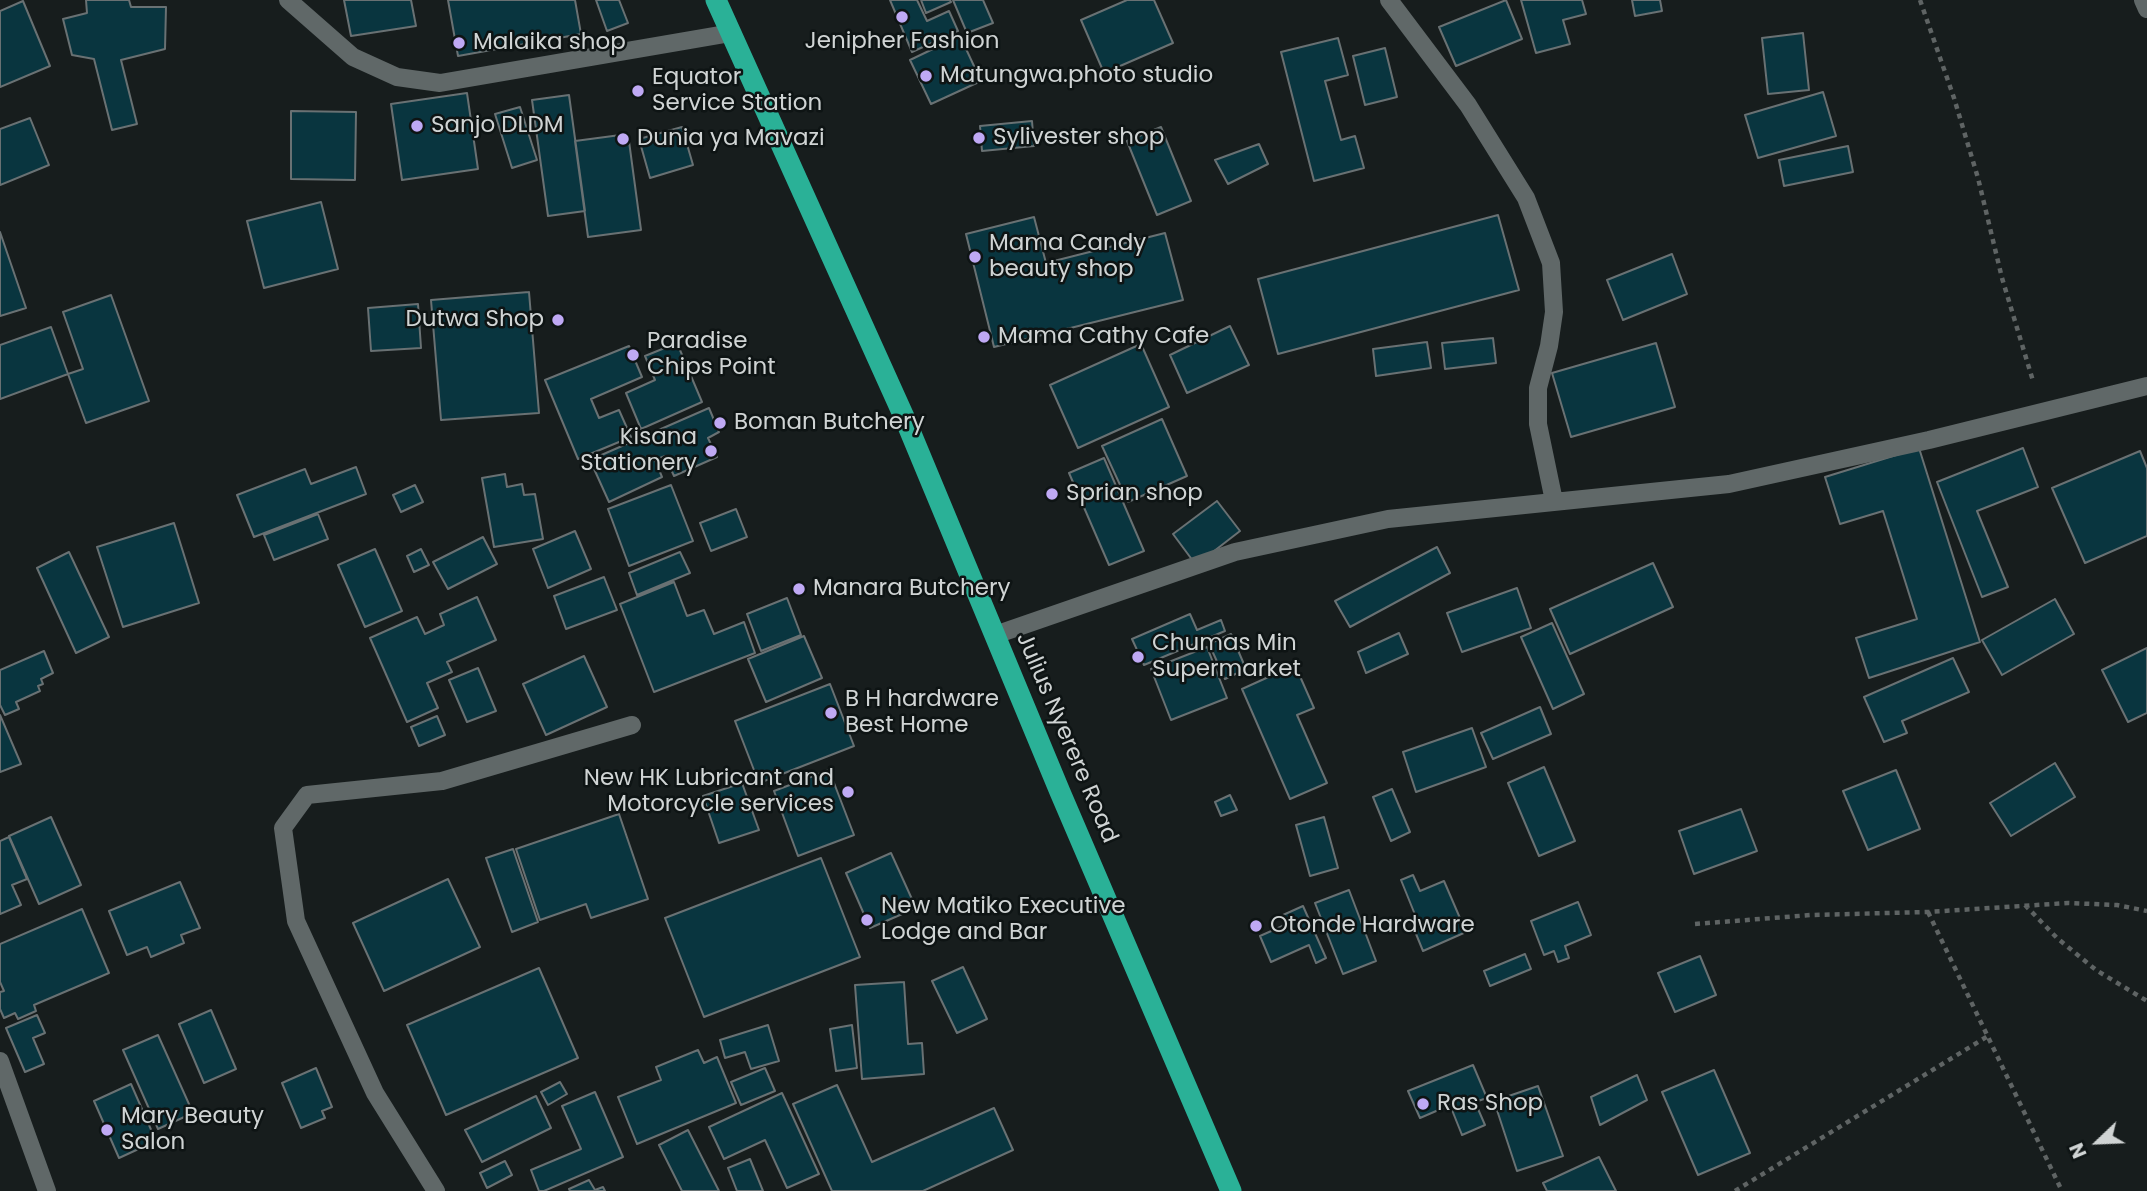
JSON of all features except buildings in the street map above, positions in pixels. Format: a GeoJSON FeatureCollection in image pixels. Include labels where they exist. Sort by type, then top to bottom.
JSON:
{"type":"FeatureCollection","features":[{"type":"Feature","properties":{"kind":"highway","name":"Julius Nyerere Road"},"geometry":{"type":"LineString","coordinates":[[716,0],[905,419],[1231,1191]]}},
{"type":"Feature","properties":{"kind":"street"},"geometry":{"type":"LineString","coordinates":[[288,0],[354,57],[397,77],[440,83],[731,33]]}},
{"type":"Feature","properties":{"kind":"street"},"geometry":{"type":"LineString","coordinates":[[1389,0],[1468,105],[1526,198],[1551,263],[1554,312],[1549,346],[1538,388],[1538,424],[1554,501]]}},
{"type":"Feature","properties":{"kind":"street"},"geometry":{"type":"LineString","coordinates":[[2143,0],[2147,9]]}},
{"type":"Feature","properties":{"kind":"street"},"geometry":{"type":"LineString","coordinates":[[995,635],[1235,552],[1388,519],[1729,484],[2147,386]]}},
{"type":"Feature","properties":{"kind":"street"},"geometry":{"type":"LineString","coordinates":[[436,1191],[375,1093],[296,921],[283,828],[307,795],[442,781],[632,725]]}},
{"type":"Feature","properties":{"kind":"street"},"geometry":{"type":"LineString","coordinates":[[0,1061],[47,1191]]}},
{"type":"Feature","properties":{"kind":"path"},"geometry":{"type":"LineString","coordinates":[[1920,0],[1978,178],[2002,278],[2043,412]]}},
{"type":"Feature","properties":{"kind":"path"},"geometry":{"type":"LineString","coordinates":[[1695,925],[1811,915],[1928,912],[2068,903],[2118,905],[2147,911]]}},
{"type":"Feature","properties":{"kind":"path"},"geometry":{"type":"LineString","coordinates":[[2025,905],[2096,970],[2147,1001]]}},
{"type":"Feature","properties":{"kind":"path"},"geometry":{"type":"LineString","coordinates":[[1928,912],[2062,1191]]}},
{"type":"Feature","properties":{"kind":"path"},"geometry":{"type":"LineString","coordinates":[[1735,1191],[1988,1035]]}},
{"type":"Feature","properties":{"kind":"place","name":"Jenipher Fashion"},"geometry":{"type":"Point","coordinates":[902,17]}},
{"type":"Feature","properties":{"kind":"place","name":"Malaika shop"},"geometry":{"type":"Point","coordinates":[459,43]}},
{"type":"Feature","properties":{"kind":"place","name":"Matungwa.photo studio"},"geometry":{"type":"Point","coordinates":[926,76]}},
{"type":"Feature","properties":{"kind":"place","name":"Equator Service Station"},"geometry":{"type":"Point","coordinates":[638,91]}},
{"type":"Feature","properties":{"kind":"place","name":"Sanjo DLDM"},"geometry":{"type":"Point","coordinates":[417,126]}},
{"type":"Feature","properties":{"kind":"place","name":"Sylivester shop"},"geometry":{"type":"Point","coordinates":[979,138]}},
{"type":"Feature","properties":{"kind":"place","name":"Dunia ya Mavazi"},"geometry":{"type":"Point","coordinates":[623,139]}},
{"type":"Feature","properties":{"kind":"place","name":"Mama Candy beauty shop"},"geometry":{"type":"Point","coordinates":[975,257]}},
{"type":"Feature","properties":{"kind":"place","name":"Dutwa Shop"},"geometry":{"type":"Point","coordinates":[558,320]}},
{"type":"Feature","properties":{"kind":"place","name":"Mama Cathy Cafe"},"geometry":{"type":"Point","coordinates":[984,337]}},
{"type":"Feature","properties":{"kind":"place","name":"Paradise Chips Point"},"geometry":{"type":"Point","coordinates":[633,355]}},
{"type":"Feature","properties":{"kind":"place","name":"Boman Butchery"},"geometry":{"type":"Point","coordinates":[720,423]}},
{"type":"Feature","properties":{"kind":"place","name":"Kisana Stationery"},"geometry":{"type":"Point","coordinates":[711,451]}},
{"type":"Feature","properties":{"kind":"place","name":"Sprian shop"},"geometry":{"type":"Point","coordinates":[1052,494]}},
{"type":"Feature","properties":{"kind":"place","name":"Manara Butchery"},"geometry":{"type":"Point","coordinates":[799,589]}},
{"type":"Feature","properties":{"kind":"place","name":"Chumas Min Supermarket"},"geometry":{"type":"Point","coordinates":[1138,657]}},
{"type":"Feature","properties":{"kind":"place","name":"B H hardware Best Home"},"geometry":{"type":"Point","coordinates":[831,713]}},
{"type":"Feature","properties":{"kind":"place","name":"New HK Lubricant and Motorcycle services"},"geometry":{"type":"Point","coordinates":[848,792]}},
{"type":"Feature","properties":{"kind":"place","name":"New Matiko Executive Lodge and Bar"},"geometry":{"type":"Point","coordinates":[867,920]}},
{"type":"Feature","properties":{"kind":"place","name":"Otonde Hardware"},"geometry":{"type":"Point","coordinates":[1256,926]}},
{"type":"Feature","properties":{"kind":"place","name":"Ras Shop"},"geometry":{"type":"Point","coordinates":[1423,1104]}},
{"type":"Feature","properties":{"kind":"place","name":"Mary Beauty Salon"},"geometry":{"type":"Point","coordinates":[107,1130]}}]}
